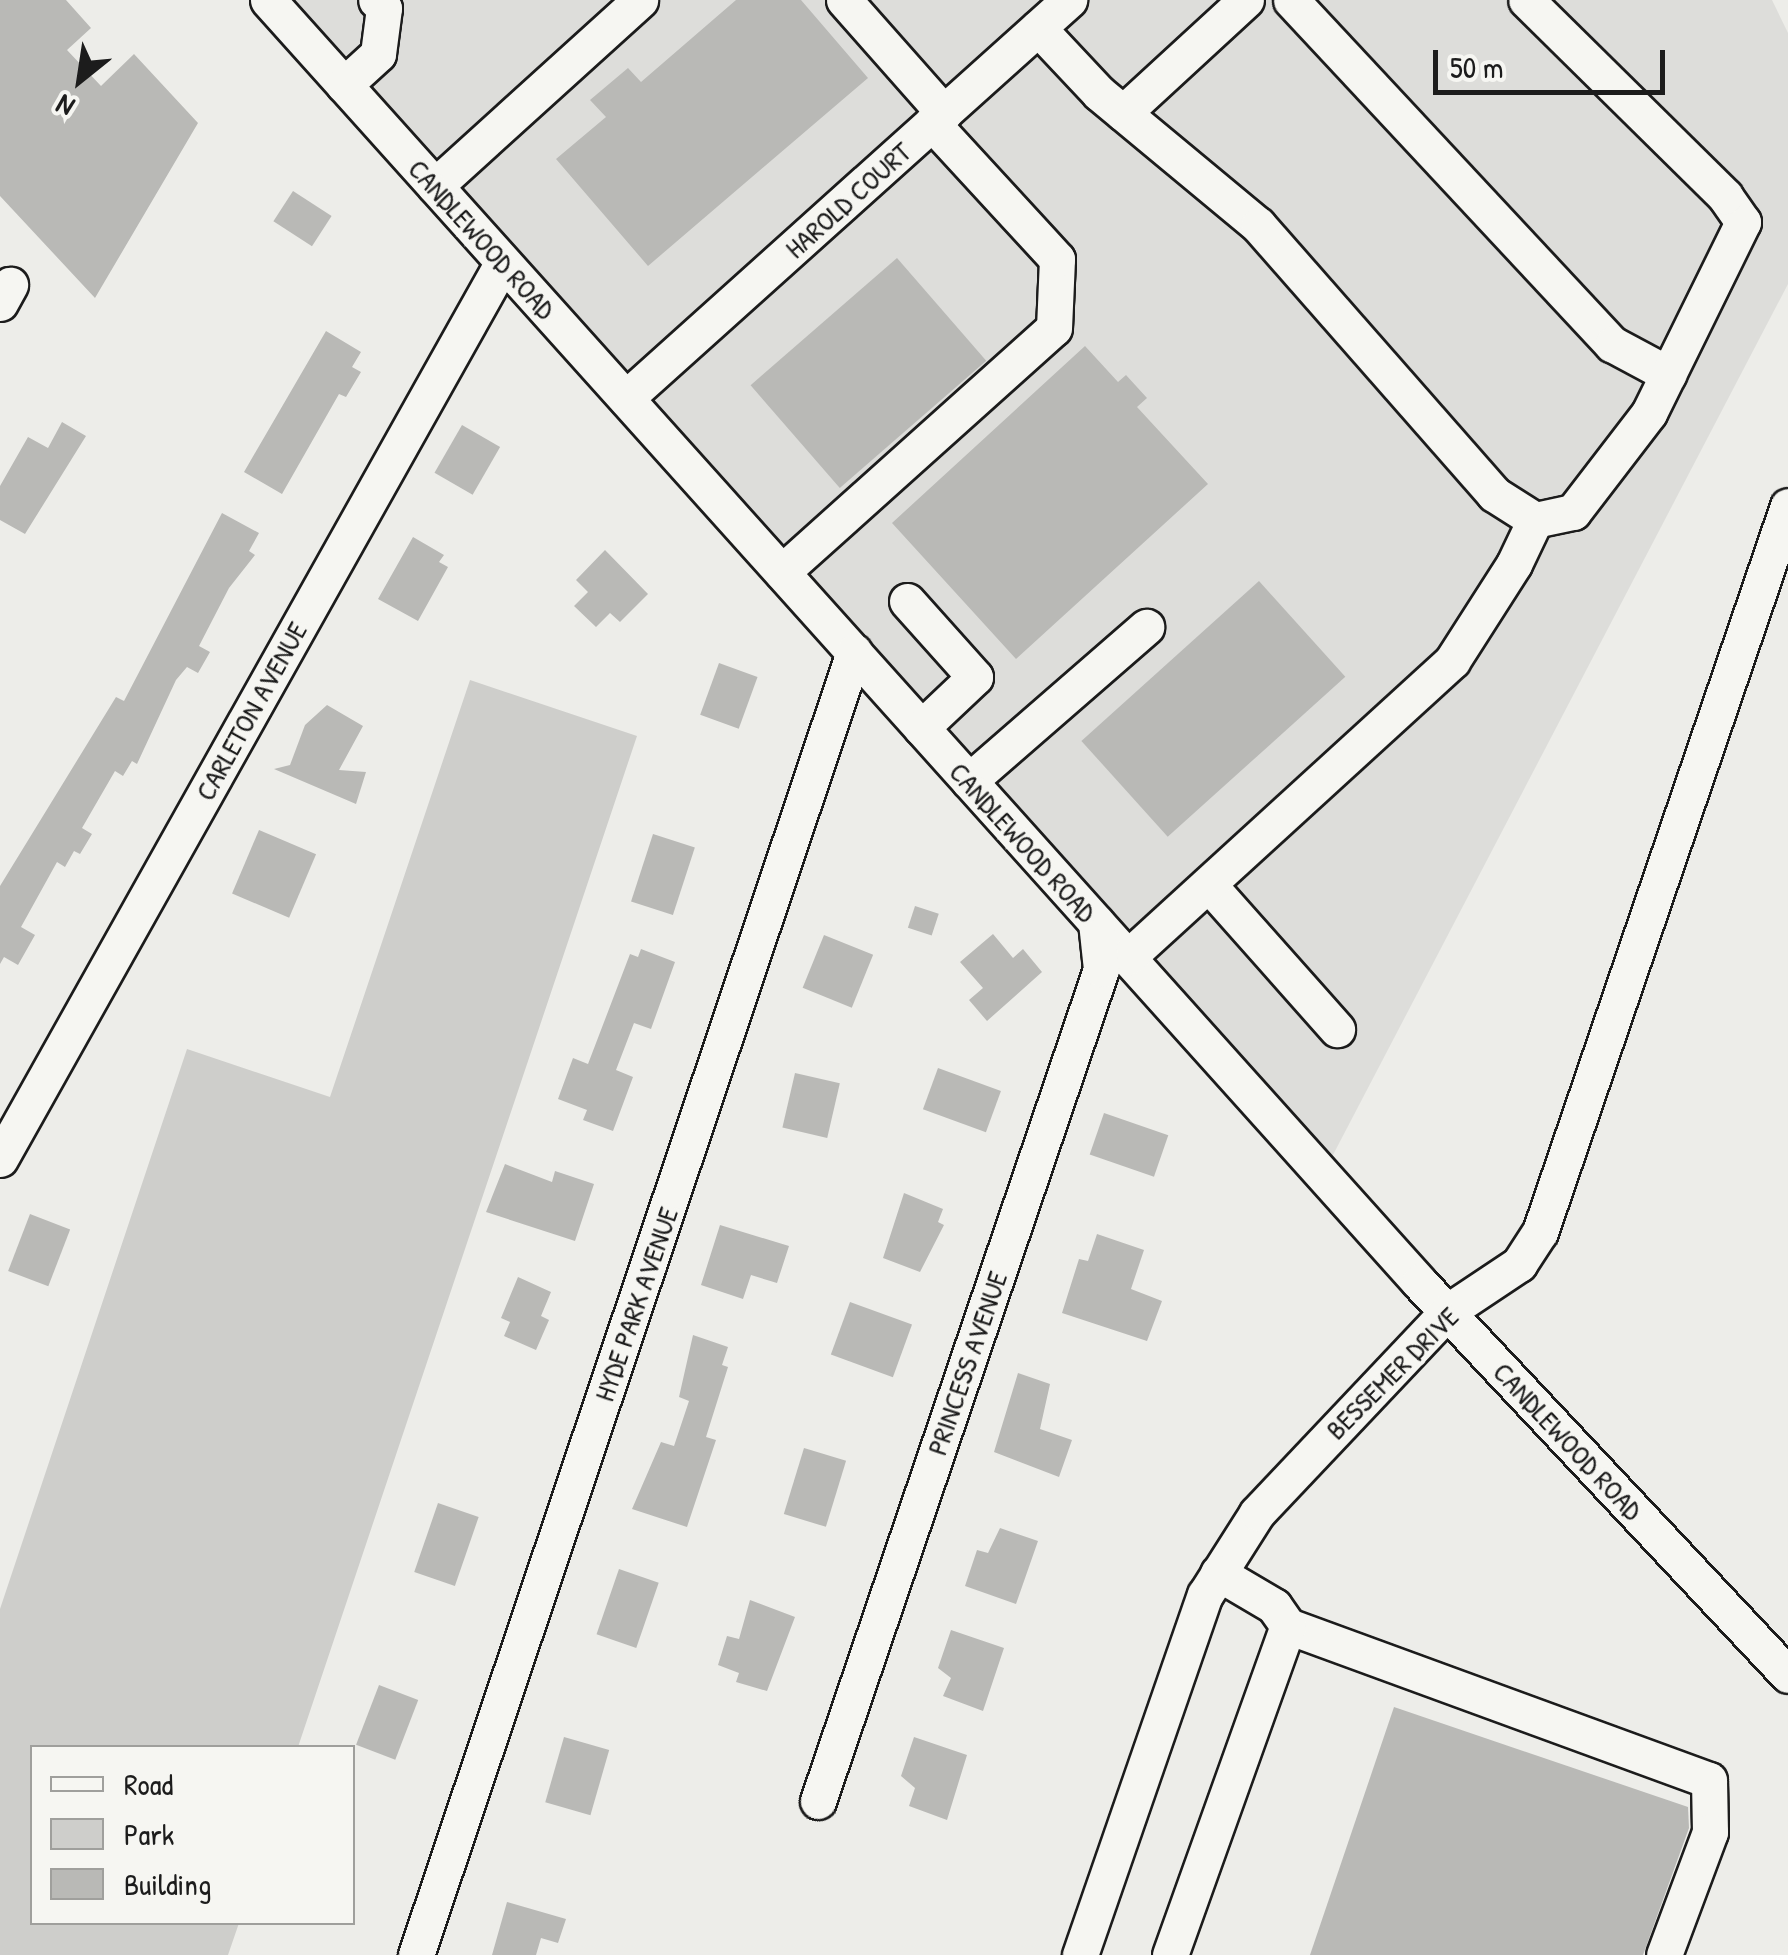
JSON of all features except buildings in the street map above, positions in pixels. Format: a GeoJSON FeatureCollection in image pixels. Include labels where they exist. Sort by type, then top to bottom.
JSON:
{"type":"FeatureCollection","features":[{"type":"Feature","properties":{"kind":"street","name":"CANDLEWOOD ROAD"},"geometry":{"type":"LineString","coordinates":[[268,0],[1447,1312],[1788,1675]]}},
{"type":"Feature","properties":{"kind":"street"},"geometry":{"type":"LineString","coordinates":[[344,85],[378,54],[384,8],[376,0]]}},
{"type":"Feature","properties":{"kind":"street"},"geometry":{"type":"LineString","coordinates":[[435,186],[640,0]]}},
{"type":"Feature","properties":{"kind":"street"},"geometry":{"type":"LineString","coordinates":[[782,572],[1054,328],[1057,258],[844,0]]}},
{"type":"Feature","properties":{"kind":"street","name":"HAROLD COURT"},"geometry":{"type":"LineString","coordinates":[[626,398],[1069,0]]}},
{"type":"Feature","properties":{"kind":"street"},"geometry":{"type":"LineString","coordinates":[[1123,112],[1246,0]]}},
{"type":"Feature","properties":{"kind":"street"},"geometry":{"type":"LineString","coordinates":[[1292,0],[1612,344],[1668,374]]}},
{"type":"Feature","properties":{"kind":"street"},"geometry":{"type":"LineString","coordinates":[[1038,28],[1123,112],[1258,225],[1482,481],[1535,520],[1573,512],[1649,413],[1743,222],[1725,196],[1526,0]]}},
{"type":"Feature","properties":{"kind":"street","name":"CARLETON AVENUE"},"geometry":{"type":"LineString","coordinates":[[0,1159],[503,262]]}},
{"type":"Feature","properties":{"kind":"street","name":"BESSEMER DRIVE"},"geometry":{"type":"LineString","coordinates":[[1080,1955],[1199,1611],[1218,1573],[1257,1513],[1447,1312],[1519,1264],[1540,1232],[1788,506]]}},
{"type":"Feature","properties":{"kind":"street"},"geometry":{"type":"LineString","coordinates":[[1128,958],[1452,661],[1514,564],[1535,520]]}},
{"type":"Feature","properties":{"kind":"street"},"geometry":{"type":"LineString","coordinates":[[907,601],[976,676],[921,728]]}},
{"type":"Feature","properties":{"kind":"street"},"geometry":{"type":"LineString","coordinates":[[969,781],[1146,626]]}},
{"type":"Feature","properties":{"kind":"street","name":"HYDE PARK AVENUE"},"geometry":{"type":"LineString","coordinates":[[416,1955],[854,652]]}},
{"type":"Feature","properties":{"kind":"street"},"geometry":{"type":"LineString","coordinates":[[1201,892],[1336,1029]]}},
{"type":"Feature","properties":{"kind":"street","name":"PRINCESS AVENUE"},"geometry":{"type":"LineString","coordinates":[[818,1802],[1101,969],[1096,922]]}},
{"type":"Feature","properties":{"kind":"street"},"geometry":{"type":"LineString","coordinates":[[1218,1573],[1274,1606],[1288,1626],[1709,1780],[1710,1832],[1664,1955]]}},
{"type":"Feature","properties":{"kind":"street"},"geometry":{"type":"LineString","coordinates":[[1170,1955],[1288,1626]]}},
{"type":"Feature","properties":{"kind":"shaded area"},"geometry":{"type":"Polygon","coordinates":[[[267,0],[1772,0],[1788,33],[1788,284],[1323,1174],[267,0]]]}},
{"type":"Feature","properties":{"kind":"green space"},"geometry":{"type":"Polygon","coordinates":[[[470,680],[637,736],[299,1745],[30,1745],[30,1925],[238,1925],[228,1955],[0,1955],[0,1609],[187,1049],[330,1097],[470,680]]]}}]}
